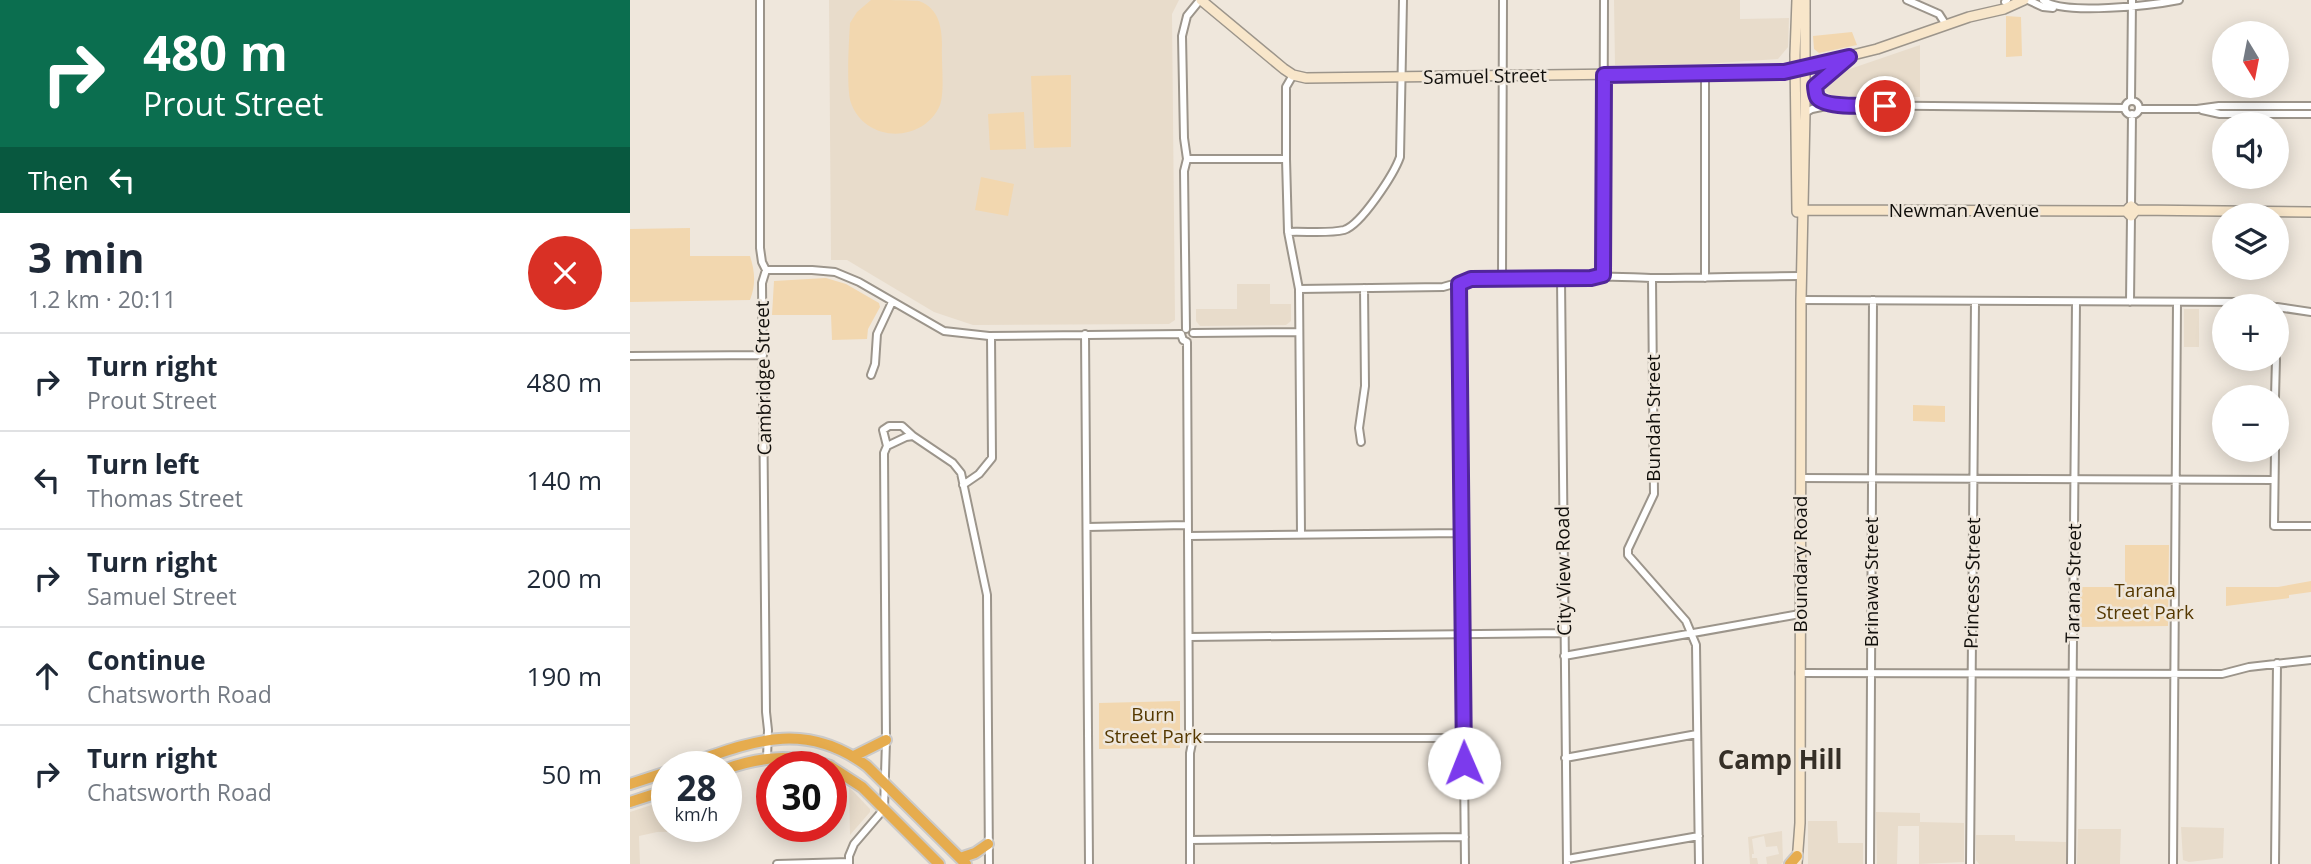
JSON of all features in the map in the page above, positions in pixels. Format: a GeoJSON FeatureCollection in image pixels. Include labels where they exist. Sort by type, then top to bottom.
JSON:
{"type":"FeatureCollection","features":[{"type":"Feature","properties":{"kind":"highway"},"geometry":{"type":"LineString","coordinates":[[729,751],[766,739],[784,738],[809,740],[854,756],[963,861],[988,844]]}},
{"type":"Feature","properties":{"kind":"highway"},"geometry":{"type":"LineString","coordinates":[[854,756],[886,740]]}},
{"type":"Feature","properties":{"kind":"highway"},"geometry":{"type":"LineString","coordinates":[[630,784],[651,777]]}},
{"type":"Feature","properties":{"kind":"highway"},"geometry":{"type":"LineString","coordinates":[[847,777],[862,787],[939,864]]}},
{"type":"Feature","properties":{"kind":"highway"},"geometry":{"type":"LineString","coordinates":[[631,799],[651,794]]}},
{"type":"Feature","properties":{"kind":"main road"},"geometry":{"type":"LineString","coordinates":[[1201,0],[1293,75]]}},
{"type":"Feature","properties":{"kind":"main road","name":"Boundary Road"},"geometry":{"type":"LineString","coordinates":[[1797,0],[1797,212],[1802,264]]}},
{"type":"Feature","properties":{"kind":"main road","name":"Boundary Road"},"geometry":{"type":"LineString","coordinates":[[1794,861],[1800,823],[1801,276],[1806,94],[1805,0]]}},
{"type":"Feature","properties":{"kind":"main road"},"geometry":{"type":"LineString","coordinates":[[1969,17],[2026,0]]}},
{"type":"Feature","properties":{"kind":"main road"},"geometry":{"type":"LineString","coordinates":[[1969,17],[2007,1]]}},
{"type":"Feature","properties":{"kind":"main road","name":"Samuel Street"},"geometry":{"type":"LineString","coordinates":[[1293,75],[1306,78],[1705,74],[1795,70],[1849,57],[1969,17]]}},
{"type":"Feature","properties":{"kind":"main road"},"geometry":{"type":"LineString","coordinates":[[1806,94],[1849,57]]}},
{"type":"Feature","properties":{"kind":"main road","name":"Newman Avenue"},"geometry":{"type":"LineString","coordinates":[[1803,210],[2311,212]]}},
{"type":"Feature","properties":{"kind":"street","name":"Cambridge Street"},"geometry":{"type":"LineString","coordinates":[[760,0],[760,248],[766,270],[762,283],[766,751]]}},
{"type":"Feature","properties":{"kind":"street"},"geometry":{"type":"LineString","coordinates":[[1187,342],[1181,339],[1184,171],[1187,159],[1184,150],[1181,36],[1186,16],[1201,0]]}},
{"type":"Feature","properties":{"kind":"street"},"geometry":{"type":"LineString","coordinates":[[1288,232],[1342,230],[1354,225],[1396,169],[1400,157],[1403,0]]}},
{"type":"Feature","properties":{"kind":"street"},"geometry":{"type":"LineString","coordinates":[[1502,279],[1503,0]]}},
{"type":"Feature","properties":{"kind":"street"},"geometry":{"type":"LineString","coordinates":[[1603,275],[1604,0]]}},
{"type":"Feature","properties":{"kind":"street"},"geometry":{"type":"LineString","coordinates":[[1907,0],[1939,14],[1946,24]]}},
{"type":"Feature","properties":{"kind":"street"},"geometry":{"type":"LineString","coordinates":[[2026,0],[2045,8],[2179,0]]}},
{"type":"Feature","properties":{"kind":"street"},"geometry":{"type":"LineString","coordinates":[[2043,0],[2066,7]]}},
{"type":"Feature","properties":{"kind":"street"},"geometry":{"type":"LineString","coordinates":[[2132,3],[2132,101]]}},
{"type":"Feature","properties":{"kind":"street"},"geometry":{"type":"LineString","coordinates":[[1705,74],[1705,278]]}},
{"type":"Feature","properties":{"kind":"street"},"geometry":{"type":"LineString","coordinates":[[1293,75],[1286,87],[1286,159],[1288,232],[1299,289],[1301,534]]}},
{"type":"Feature","properties":{"kind":"street"},"geometry":{"type":"LineString","coordinates":[[1815,86],[1816,96],[1820,101],[1831,105]]}},
{"type":"Feature","properties":{"kind":"street"},"geometry":{"type":"LineString","coordinates":[[2125,108],[2127,103],[2132,101]]}},
{"type":"Feature","properties":{"kind":"street"},"geometry":{"type":"LineString","coordinates":[[2132,101],[2138,104],[2139,109]]}},
{"type":"Feature","properties":{"kind":"street"},"geometry":{"type":"LineString","coordinates":[[1805,113],[1831,105],[2125,108]]}},
{"type":"Feature","properties":{"kind":"street"},"geometry":{"type":"LineString","coordinates":[[2132,114],[2139,109],[2311,106]]}},
{"type":"Feature","properties":{"kind":"street"},"geometry":{"type":"LineString","coordinates":[[2125,108],[2132,114]]}},
{"type":"Feature","properties":{"kind":"street"},"geometry":{"type":"LineString","coordinates":[[2197,109],[2220,114],[2311,114]]}},
{"type":"Feature","properties":{"kind":"street"},"geometry":{"type":"LineString","coordinates":[[2130,302],[2132,114]]}},
{"type":"Feature","properties":{"kind":"street"},"geometry":{"type":"LineString","coordinates":[[1187,159],[1286,159]]}},
{"type":"Feature","properties":{"kind":"street"},"geometry":{"type":"LineString","coordinates":[[766,270],[835,272],[849,276],[944,331],[991,335],[1299,332]]}},
{"type":"Feature","properties":{"kind":"street"},"geometry":{"type":"LineString","coordinates":[[1299,289],[1443,287],[1471,279],[1561,279],[1603,275],[1614,278],[1801,276]]}},
{"type":"Feature","properties":{"kind":"street","name":"Bundah Street"},"geometry":{"type":"LineString","coordinates":[[1652,278],[1654,494],[1628,549],[1628,555],[1686,621],[1696,645],[1699,864]]}},
{"type":"Feature","properties":{"kind":"street","name":"City View Road"},"geometry":{"type":"LineString","coordinates":[[1561,279],[1567,862]]}},
{"type":"Feature","properties":{"kind":"street"},"geometry":{"type":"LineString","coordinates":[[1459,284],[1465,864]]}},
{"type":"Feature","properties":{"kind":"street"},"geometry":{"type":"LineString","coordinates":[[1361,442],[1359,428],[1365,386],[1364,288]]}},
{"type":"Feature","properties":{"kind":"street"},"geometry":{"type":"LineString","coordinates":[[1801,300],[2212,302]]}},
{"type":"Feature","properties":{"kind":"street","name":"Brinawa Street"},"geometry":{"type":"LineString","coordinates":[[1870,864],[1873,300]]}},
{"type":"Feature","properties":{"kind":"street","name":"Princess Street"},"geometry":{"type":"LineString","coordinates":[[1970,864],[1975,301]]}},
{"type":"Feature","properties":{"kind":"street"},"geometry":{"type":"LineString","coordinates":[[871,375],[875,364],[877,334],[892,302]]}},
{"type":"Feature","properties":{"kind":"street","name":"Tarana Street"},"geometry":{"type":"LineString","coordinates":[[2071,864],[2076,302]]}},
{"type":"Feature","properties":{"kind":"street"},"geometry":{"type":"LineString","coordinates":[[2173,864],[2178,302]]}},
{"type":"Feature","properties":{"kind":"street"},"geometry":{"type":"LineString","coordinates":[[2289,309],[2311,312]]}},
{"type":"Feature","properties":{"kind":"street"},"geometry":{"type":"LineString","coordinates":[[1187,342],[1192,340],[1193,333]]}},
{"type":"Feature","properties":{"kind":"street"},"geometry":{"type":"LineString","coordinates":[[1085,334],[1089,864]]}},
{"type":"Feature","properties":{"kind":"street"},"geometry":{"type":"LineString","coordinates":[[963,485],[979,474],[992,458],[991,335]]}},
{"type":"Feature","properties":{"kind":"street"},"geometry":{"type":"LineString","coordinates":[[1187,342],[1189,729],[1193,738],[1189,753],[1190,864]]}},
{"type":"Feature","properties":{"kind":"street"},"geometry":{"type":"LineString","coordinates":[[630,356],[763,355]]}},
{"type":"Feature","properties":{"kind":"street"},"geometry":{"type":"LineString","coordinates":[[777,864],[849,863],[855,844],[884,809],[884,453],[887,446],[883,430],[889,426],[902,426],[953,463],[961,473],[987,595],[989,864]]}},
{"type":"Feature","properties":{"kind":"street"},"geometry":{"type":"LineString","coordinates":[[887,446],[913,436]]}},
{"type":"Feature","properties":{"kind":"street"},"geometry":{"type":"LineString","coordinates":[[2275,462],[2274,526],[2311,526]]}},
{"type":"Feature","properties":{"kind":"street"},"geometry":{"type":"LineString","coordinates":[[1800,478],[2274,480]]}},
{"type":"Feature","properties":{"kind":"street"},"geometry":{"type":"LineString","coordinates":[[1087,527],[1186,525]]}},
{"type":"Feature","properties":{"kind":"street"},"geometry":{"type":"LineString","coordinates":[[1189,536],[1463,533]]}},
{"type":"Feature","properties":{"kind":"street"},"geometry":{"type":"LineString","coordinates":[[1564,656],[1800,614]]}},
{"type":"Feature","properties":{"kind":"street"},"geometry":{"type":"LineString","coordinates":[[1189,637],[1563,634]]}},
{"type":"Feature","properties":{"kind":"street"},"geometry":{"type":"LineString","coordinates":[[1800,673],[2222,674],[2249,667],[2311,660]]}},
{"type":"Feature","properties":{"kind":"street"},"geometry":{"type":"LineString","coordinates":[[2275,864],[2277,663]]}},
{"type":"Feature","properties":{"kind":"street"},"geometry":{"type":"LineString","coordinates":[[1565,758],[1697,734]]}},
{"type":"Feature","properties":{"kind":"street"},"geometry":{"type":"LineString","coordinates":[[1193,738],[1463,738]]}},
{"type":"Feature","properties":{"kind":"street"},"geometry":{"type":"LineString","coordinates":[[1567,862],[1699,836]]}},
{"type":"Feature","properties":{"kind":"street"},"geometry":{"type":"LineString","coordinates":[[1190,840],[1465,837]]}},
{"type":"Feature","properties":{"kind":"shaded area"},"geometry":{"type":"Polygon","coordinates":[[[829,0],[1179,0],[1172,14],[1175,320],[1169,324],[973,325],[934,312],[847,260],[831,260],[829,0]]]}},
{"type":"Feature","properties":{"kind":"shaded area"},"geometry":{"type":"Polygon","coordinates":[[[1614,0],[1740,0],[1740,19],[1789,18],[1788,47],[1778,59],[1702,64],[1615,65],[1614,0]]]}},
{"type":"Feature","properties":{"kind":"shaded area"},"geometry":{"type":"Polygon","coordinates":[[[1920,45],[1920,97],[1832,96],[1824,90],[1830,79],[1844,71],[1920,45]]]}},
{"type":"Feature","properties":{"kind":"shaded area"},"geometry":{"type":"Polygon","coordinates":[[[1237,284],[1270,284],[1270,304],[1291,304],[1291,321],[1286,325],[1200,326],[1196,321],[1196,309],[1237,309],[1237,284]]]}},
{"type":"Feature","properties":{"kind":"shaded area"},"geometry":{"type":"Polygon","coordinates":[[[2184,309],[2199,309],[2199,347],[2184,347],[2184,309]]]}},
{"type":"Feature","properties":{"kind":"shaded area"},"geometry":{"type":"Polygon","coordinates":[[[849,787],[870,809],[850,835],[849,787]]]}},
{"type":"Feature","properties":{"kind":"shaded area"},"geometry":{"type":"Polygon","coordinates":[[[651,805],[651,833],[639,836],[640,864],[630,864],[630,812],[651,805]]]}},
{"type":"Feature","properties":{"kind":"shaded area"},"geometry":{"type":"Polygon","coordinates":[[[1876,812],[1920,813],[1920,822],[1964,823],[1964,862],[1919,864],[1919,826],[1898,826],[1897,864],[1877,864],[1876,812]]]}},
{"type":"Feature","properties":{"kind":"shaded area"},"geometry":{"type":"Polygon","coordinates":[[[1808,821],[1837,821],[1838,843],[1863,843],[1863,864],[1808,864],[1808,821]]]}},
{"type":"Feature","properties":{"kind":"shaded area"},"geometry":{"type":"Polygon","coordinates":[[[2181,827],[2224,828],[2223,858],[2189,862],[2183,860],[2181,827]]]}},
{"type":"Feature","properties":{"kind":"shaded area"},"geometry":{"type":"Polygon","coordinates":[[[2078,829],[2121,829],[2120,864],[2077,864],[2078,829]]]}},
{"type":"Feature","properties":{"kind":"shaded area"},"geometry":{"type":"Polygon","coordinates":[[[1782,831],[1783,862],[1767,864],[1766,857],[1779,854],[1777,846],[1766,847],[1764,836],[1752,839],[1752,858],[1757,858],[1758,864],[1750,864],[1748,837],[1782,831]]]}},
{"type":"Feature","properties":{"kind":"shaded area"},"geometry":{"type":"Polygon","coordinates":[[[1976,835],[2015,835],[2015,841],[2066,842],[2066,864],[1979,864],[1976,860],[1976,835]]]}},
{"type":"Feature","properties":{"kind":"green space"},"geometry":{"type":"Polygon","coordinates":[[[871,0],[919,1],[931,8],[940,25],[943,84],[940,105],[932,118],[909,132],[895,134],[869,126],[858,116],[851,103],[848,76],[850,23],[857,12],[871,0]]]}},
{"type":"Feature","properties":{"kind":"green space"},"geometry":{"type":"Polygon","coordinates":[[[2006,16],[2021,17],[2022,56],[2006,57],[2006,16]]]}},
{"type":"Feature","properties":{"kind":"green space"},"geometry":{"type":"Polygon","coordinates":[[[1852,32],[1857,45],[1819,53],[1814,49],[1813,36],[1852,32]]]}},
{"type":"Feature","properties":{"kind":"green space"},"geometry":{"type":"Polygon","coordinates":[[[1071,75],[1071,147],[1034,148],[1031,76],[1071,75]]]}},
{"type":"Feature","properties":{"kind":"green space"},"geometry":{"type":"Polygon","coordinates":[[[1024,112],[1026,149],[990,150],[988,114],[1024,112]]]}},
{"type":"Feature","properties":{"kind":"green space"},"geometry":{"type":"Polygon","coordinates":[[[981,177],[1014,184],[1008,216],[975,210],[981,177]]]}},
{"type":"Feature","properties":{"kind":"green space"},"geometry":{"type":"Polygon","coordinates":[[[690,228],[690,256],[750,256],[754,278],[750,300],[630,302],[630,229],[690,228]]]}},
{"type":"Feature","properties":{"kind":"green space"},"geometry":{"type":"Polygon","coordinates":[[[826,278],[846,284],[879,303],[880,307],[868,329],[867,339],[832,340],[831,315],[772,315],[774,281],[826,278]]]}},
{"type":"Feature","properties":{"kind":"green space"},"geometry":{"type":"Polygon","coordinates":[[[1913,405],[1945,406],[1945,422],[1913,421],[1913,405]]]}},
{"type":"Feature","properties":{"kind":"green space","name":"Tarana Street Park"},"geometry":{"type":"Polygon","coordinates":[[[2125,545],[2169,545],[2168,626],[2080,627],[2080,587],[2125,587],[2125,545]]]}},
{"type":"Feature","properties":{"kind":"green space"},"geometry":{"type":"Polygon","coordinates":[[[2311,581],[2311,592],[2289,595],[2289,598],[2226,606],[2226,587],[2278,587],[2311,581]]]}},
{"type":"Feature","properties":{"kind":"green space","name":"Burn Street Park"},"geometry":{"type":"Polygon","coordinates":[[[1180,701],[1180,748],[1099,749],[1099,703],[1180,701]]]}},
{"type":"Feature","properties":{"kind":"district","name":"Camp Hill"},"geometry":{"type":"Point","coordinates":[1780,759]}},
{"type":"Feature","properties":{"kind":"route"},"geometry":{"type":"LineString","coordinates":[[1464,763],[1459,284],[1471,279],[1591,278],[1603,275],[1604,75],[1784,72],[1849,57],[1815,86],[1816,96],[1820,101],[1831,105],[1885,106]]}}]}
